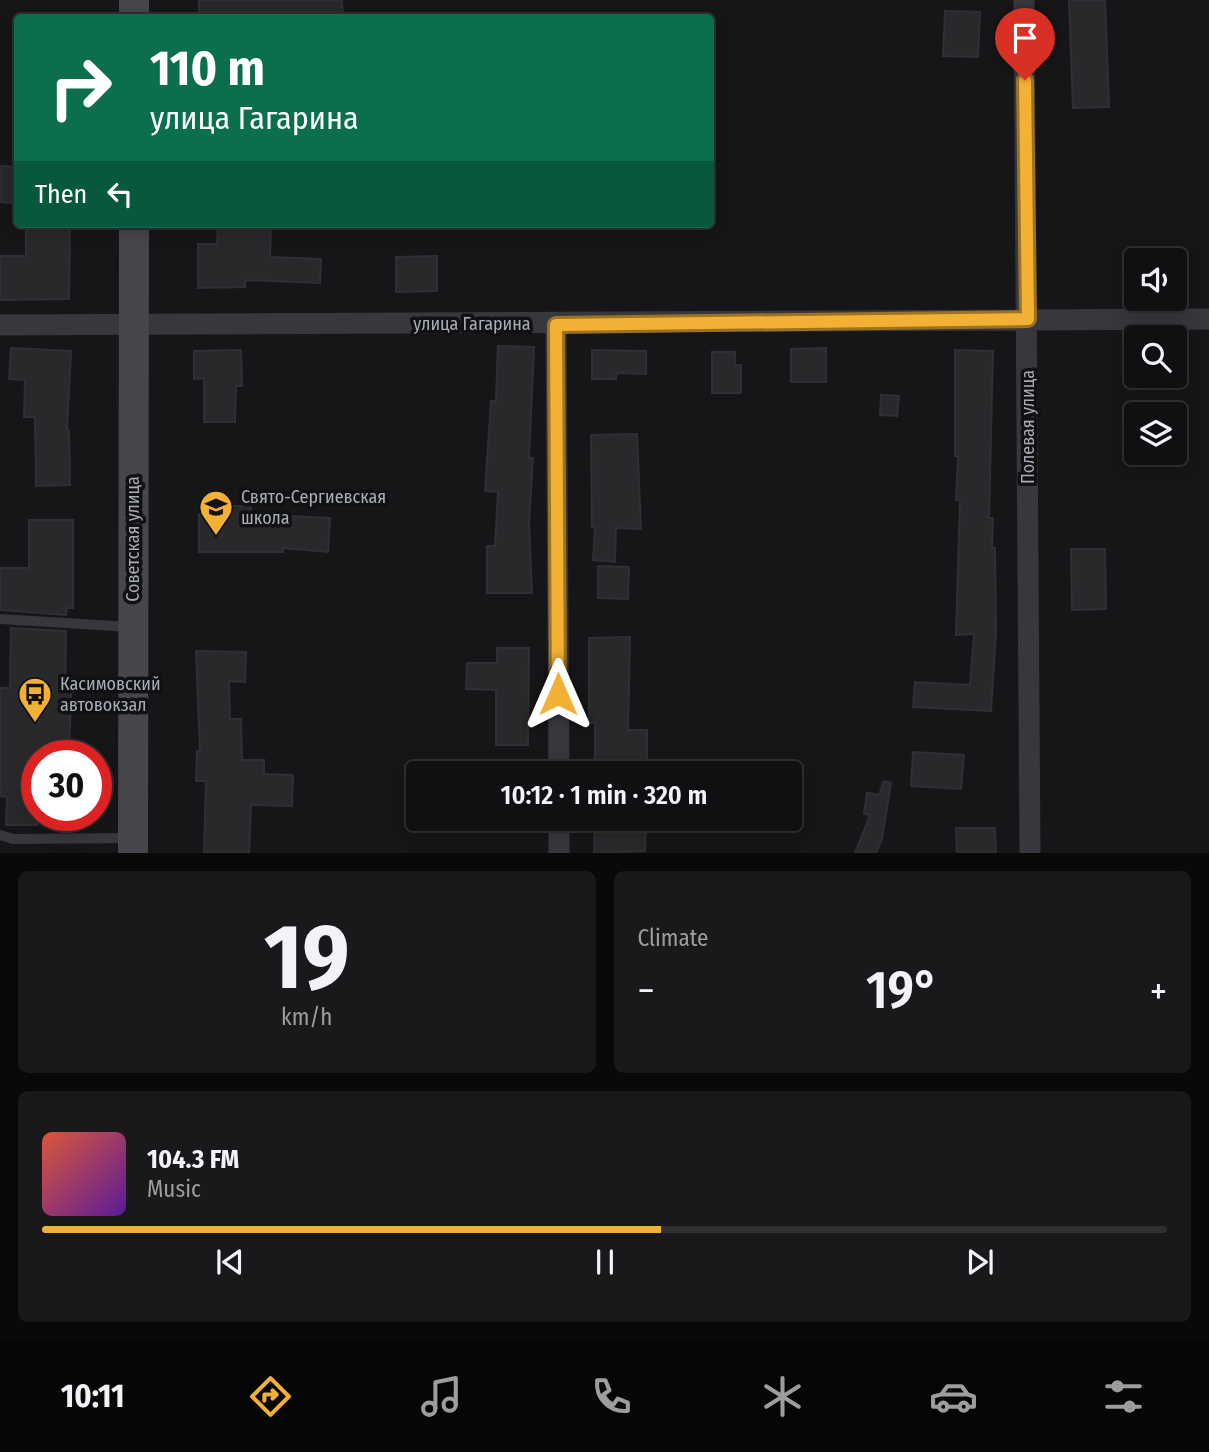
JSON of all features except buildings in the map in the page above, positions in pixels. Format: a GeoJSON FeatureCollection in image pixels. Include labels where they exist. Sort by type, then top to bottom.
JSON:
{"type":"FeatureCollection","features":[{"type":"Feature","properties":{"kind":"main road","name":"Советская улица"},"geometry":{"type":"LineString","coordinates":[[133,846],[134,228]]}},
{"type":"Feature","properties":{"kind":"street","name":"Полевая улица"},"geometry":{"type":"LineString","coordinates":[[1024,0],[1030,853]]}},
{"type":"Feature","properties":{"kind":"street","name":"улица Гагарина"},"geometry":{"type":"LineString","coordinates":[[0,325],[556,325],[1209,319]]}},
{"type":"Feature","properties":{"kind":"street"},"geometry":{"type":"LineString","coordinates":[[556,325],[559,761]]}},
{"type":"Feature","properties":{"kind":"street"},"geometry":{"type":"LineString","coordinates":[[559,831],[559,853]]}},
{"type":"Feature","properties":{"kind":"lane"},"geometry":{"type":"LineString","coordinates":[[0,619],[133,627]]}},
{"type":"Feature","properties":{"kind":"lane"},"geometry":{"type":"LineString","coordinates":[[0,835],[13,839],[133,846]]}},
{"type":"Feature","properties":{"kind":"place","name":"Свято-Сергиевская школа"},"geometry":{"type":"Point","coordinates":[216,537]}},
{"type":"Feature","properties":{"kind":"place","name":"Касимовский автовокзал"},"geometry":{"type":"Point","coordinates":[35,724]}},
{"type":"Feature","properties":{"kind":"route"},"geometry":{"type":"LineString","coordinates":[[558,694],[556,325],[1028,319],[1025,80]]}}]}
